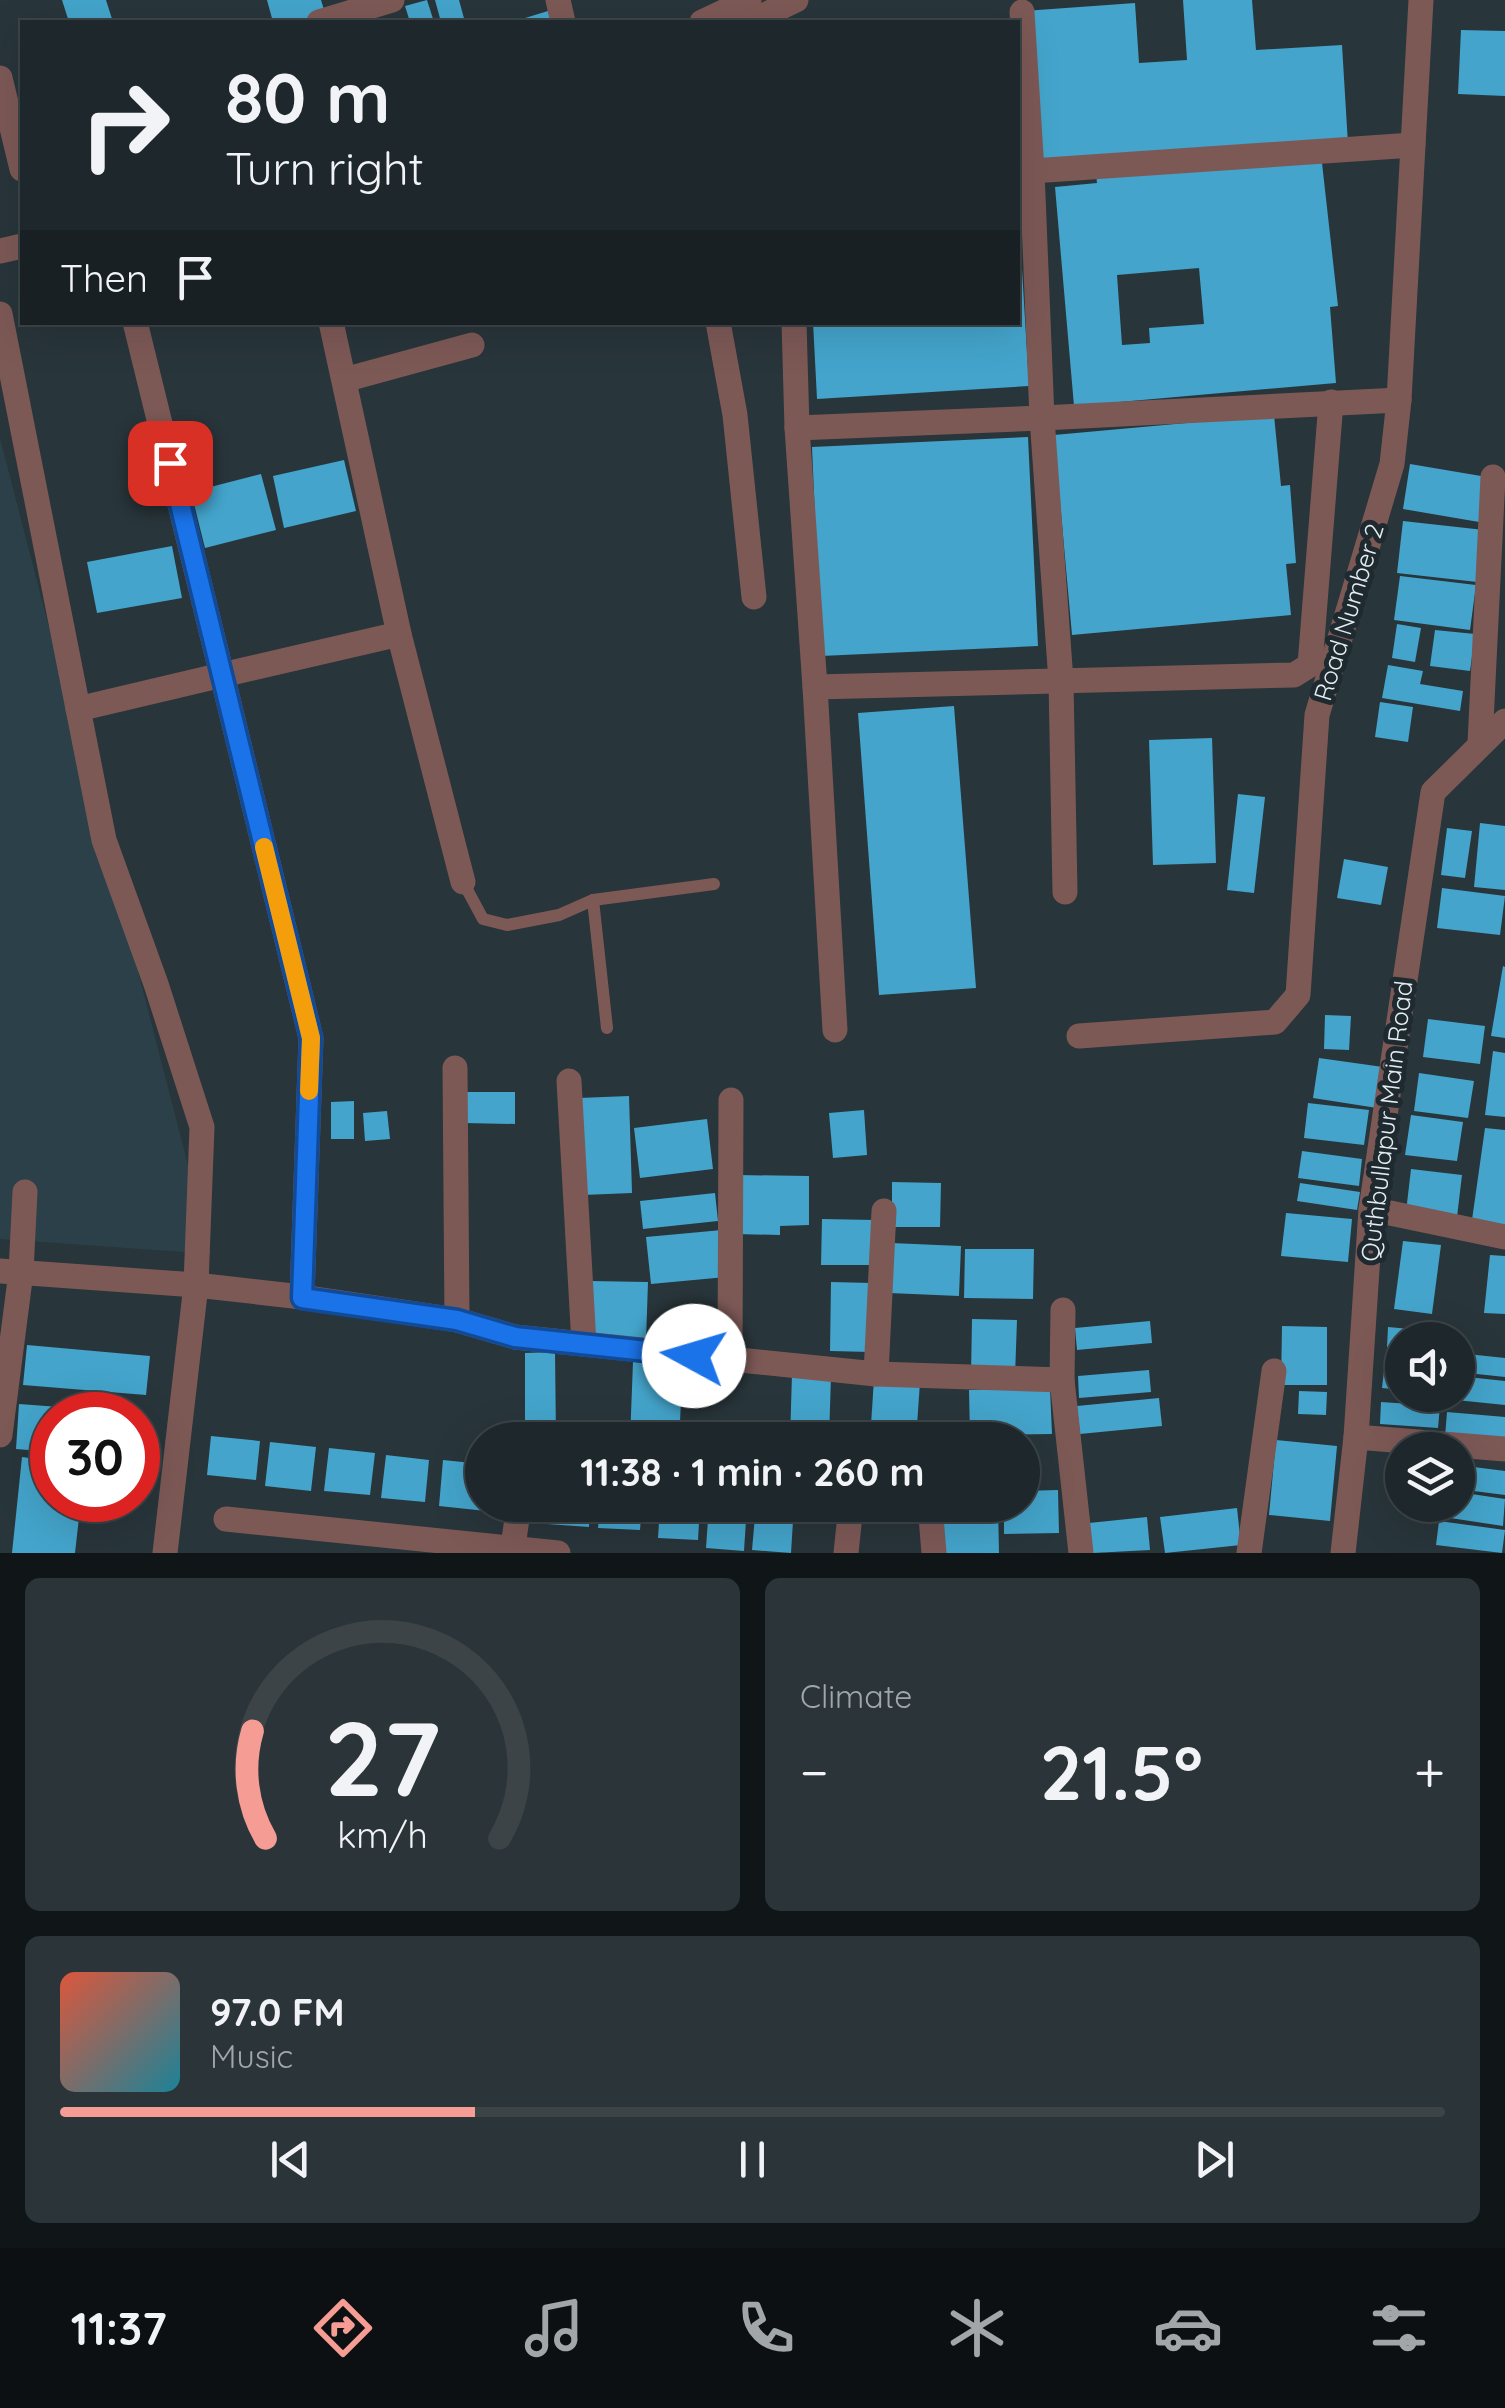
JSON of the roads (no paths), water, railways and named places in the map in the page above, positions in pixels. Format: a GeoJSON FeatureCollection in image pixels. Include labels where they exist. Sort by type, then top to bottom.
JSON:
{"type":"FeatureCollection","features":[{"type":"Feature","properties":{"kind":"street"},"geometry":{"type":"LineString","coordinates":[[326,20],[392,0]]}},
{"type":"Feature","properties":{"kind":"street"},"geometry":{"type":"LineString","coordinates":[[706,20],[748,0]]}},
{"type":"Feature","properties":{"kind":"street"},"geometry":{"type":"LineString","coordinates":[[754,20],[796,0]]}},
{"type":"Feature","properties":{"kind":"street","name":"Road Number 2"},"geometry":{"type":"LineString","coordinates":[[1079,1036],[1274,1022],[1298,994],[1317,715],[1392,464],[1421,0]]}},
{"type":"Feature","properties":{"kind":"street"},"geometry":{"type":"LineString","coordinates":[[1022,12],[1042,418],[1061,682],[1065,892]]}},
{"type":"Feature","properties":{"kind":"street"},"geometry":{"type":"LineString","coordinates":[[0,78],[20,160]]}},
{"type":"Feature","properties":{"kind":"street"},"geometry":{"type":"LineString","coordinates":[[1032,170],[1414,145]]}},
{"type":"Feature","properties":{"kind":"street"},"geometry":{"type":"LineString","coordinates":[[0,314],[4,354],[104,840],[202,1127],[196,1285],[165,1553]]}},
{"type":"Feature","properties":{"kind":"street"},"geometry":{"type":"LineString","coordinates":[[137,325],[311,1038],[302,1298]]}},
{"type":"Feature","properties":{"kind":"street"},"geometry":{"type":"LineString","coordinates":[[332,325],[399,634],[464,882]]}},
{"type":"Feature","properties":{"kind":"street"},"geometry":{"type":"LineString","coordinates":[[719,325],[735,415],[754,597]]}},
{"type":"Feature","properties":{"kind":"street"},"geometry":{"type":"LineString","coordinates":[[794,325],[797,428],[835,1030]]}},
{"type":"Feature","properties":{"kind":"street"},"geometry":{"type":"LineString","coordinates":[[344,380],[472,345]]}},
{"type":"Feature","properties":{"kind":"street"},"geometry":{"type":"LineString","coordinates":[[797,428],[1399,400]]}},
{"type":"Feature","properties":{"kind":"street"},"geometry":{"type":"LineString","coordinates":[[815,687],[1294,674],[1310,665],[1331,402]]}},
{"type":"Feature","properties":{"kind":"street"},"geometry":{"type":"LineString","coordinates":[[1480,743],[1493,478]]}},
{"type":"Feature","properties":{"kind":"street"},"geometry":{"type":"LineString","coordinates":[[78,709],[399,634]]}},
{"type":"Feature","properties":{"kind":"street","name":"Quthbullapur Main Road"},"geometry":{"type":"LineString","coordinates":[[1343,1553],[1356,1437],[1371,1209],[1433,792],[1505,721]]}},
{"type":"Feature","properties":{"kind":"street"},"geometry":{"type":"LineString","coordinates":[[455,1068],[457,1320]]}},
{"type":"Feature","properties":{"kind":"street"},"geometry":{"type":"LineString","coordinates":[[569,1080],[584,1344]]}},
{"type":"Feature","properties":{"kind":"street"},"geometry":{"type":"LineString","coordinates":[[730,1359],[732,1100]]}},
{"type":"Feature","properties":{"kind":"street"},"geometry":{"type":"LineString","coordinates":[[0,1435],[10,1271],[25,1192]]}},
{"type":"Feature","properties":{"kind":"street"},"geometry":{"type":"LineString","coordinates":[[1371,1209],[1505,1237]]}},
{"type":"Feature","properties":{"kind":"street"},"geometry":{"type":"LineString","coordinates":[[876,1374],[884,1211]]}},
{"type":"Feature","properties":{"kind":"street"},"geometry":{"type":"LineString","coordinates":[[10,1271],[196,1285],[302,1298],[457,1320],[515,1337],[876,1374],[1062,1380]]}},
{"type":"Feature","properties":{"kind":"street"},"geometry":{"type":"LineString","coordinates":[[1063,1310],[1062,1380],[1081,1553]]}},
{"type":"Feature","properties":{"kind":"street"},"geometry":{"type":"LineString","coordinates":[[1249,1553],[1274,1371]]}},
{"type":"Feature","properties":{"kind":"street"},"geometry":{"type":"LineString","coordinates":[[1356,1437],[1505,1449]]}},
{"type":"Feature","properties":{"kind":"street"},"geometry":{"type":"LineString","coordinates":[[226,1520],[558,1553]]}},
{"type":"Feature","properties":{"kind":"street"},"geometry":{"type":"LineString","coordinates":[[512,1551],[516,1522]]}},
{"type":"Feature","properties":{"kind":"street"},"geometry":{"type":"LineString","coordinates":[[846,1553],[849,1522]]}},
{"type":"Feature","properties":{"kind":"street"},"geometry":{"type":"LineString","coordinates":[[931,1522],[934,1553]]}},
{"type":"Feature","properties":{"kind":"lane"},"geometry":{"type":"LineString","coordinates":[[464,882],[482,919],[506,926],[559,915],[593,900],[714,884]]}},
{"type":"Feature","properties":{"kind":"lane"},"geometry":{"type":"LineString","coordinates":[[593,900],[607,1028]]}}]}
